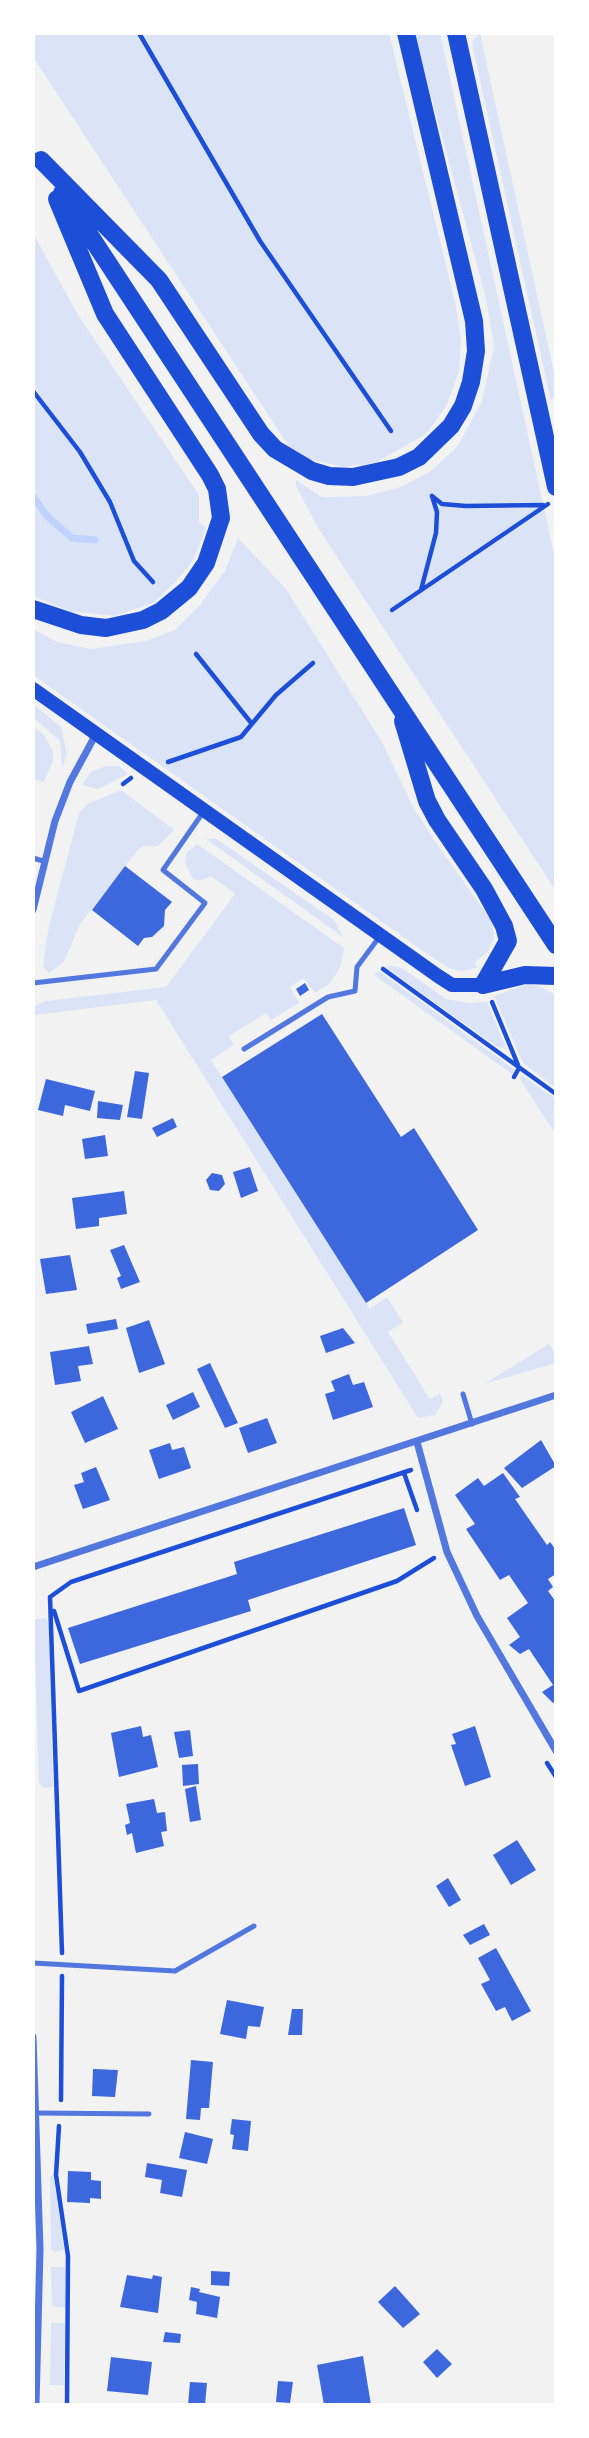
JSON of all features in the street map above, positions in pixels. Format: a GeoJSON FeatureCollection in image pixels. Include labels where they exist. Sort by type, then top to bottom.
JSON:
{"type":"FeatureCollection","features":[{"type":"Feature","properties":{"kind":"main road"},"geometry":{"type":"LineString","coordinates":[[37,155],[159,280],[261,434],[275,449],[303,466],[329,475],[365,476],[399,467],[419,457],[451,426],[467,394],[476,351],[474,321],[406,33]]}},
{"type":"Feature","properties":{"kind":"main road"},"geometry":{"type":"LineString","coordinates":[[456,33],[550,430],[556,487]]}},
{"type":"Feature","properties":{"kind":"main road"},"geometry":{"type":"LineString","coordinates":[[33,609],[80,625],[106,628],[143,620],[161,611],[189,588],[206,563],[221,518],[217,489],[210,475],[104,314],[37,155]]}},
{"type":"Feature","properties":{"kind":"main road"},"geometry":{"type":"LineString","coordinates":[[37,155],[556,945]]}},
{"type":"Feature","properties":{"kind":"main road"},"geometry":{"type":"LineString","coordinates":[[33,690],[452,985],[487,992],[525,975],[556,976]]}},
{"type":"Feature","properties":{"kind":"main road"},"geometry":{"type":"LineString","coordinates":[[397,701],[427,801],[505,926],[508,941],[487,992]]}},
{"type":"Feature","properties":{"kind":"street"},"geometry":{"type":"LineString","coordinates":[[33,910],[43,861],[70,782],[97,734]]}},
{"type":"Feature","properties":{"kind":"street"},"geometry":{"type":"LineString","coordinates":[[33,1567],[556,1395]]}},
{"type":"Feature","properties":{"kind":"street"},"geometry":{"type":"LineString","coordinates":[[417,1442],[447,1552],[477,1616],[556,1751]]}},
{"type":"Feature","properties":{"kind":"street"},"geometry":{"type":"LineString","coordinates":[[33,2037],[40,2249],[36,2405]]}},
{"type":"Feature","properties":{"kind":"lane"},"geometry":{"type":"LineString","coordinates":[[33,983],[156,969],[205,903],[163,870],[204,811]]}},
{"type":"Feature","properties":{"kind":"lane"},"geometry":{"type":"LineString","coordinates":[[33,858],[43,861]]}},
{"type":"Feature","properties":{"kind":"lane"},"geometry":{"type":"LineString","coordinates":[[244,1049],[328,997],[355,991],[357,967],[380,936]]}},
{"type":"Feature","properties":{"kind":"lane"},"geometry":{"type":"LineString","coordinates":[[463,1394],[472,1424]]}},
{"type":"Feature","properties":{"kind":"lane"},"geometry":{"type":"LineString","coordinates":[[33,1963],[175,1971],[254,1926]]}},
{"type":"Feature","properties":{"kind":"lane"},"geometry":{"type":"LineString","coordinates":[[36,2113],[149,2114]]}},
{"type":"Feature","properties":{"kind":"path"},"geometry":{"type":"LineString","coordinates":[[139,33],[260,241],[391,431]]}},
{"type":"Feature","properties":{"kind":"path"},"geometry":{"type":"LineString","coordinates":[[33,391],[80,452],[110,502],[134,561],[153,582]]}},
{"type":"Feature","properties":{"kind":"path"},"geometry":{"type":"LineString","coordinates":[[421,590],[436,533],[436,512],[432,496],[442,504],[454,505],[556,503]]}},
{"type":"Feature","properties":{"kind":"path"},"geometry":{"type":"LineString","coordinates":[[392,610],[544,505]]}},
{"type":"Feature","properties":{"kind":"path"},"geometry":{"type":"LineString","coordinates":[[196,654],[252,724]]}},
{"type":"Feature","properties":{"kind":"path"},"geometry":{"type":"LineString","coordinates":[[123,784],[160,764],[241,737],[276,695],[313,663]]}},
{"type":"Feature","properties":{"kind":"path"},"geometry":{"type":"LineString","coordinates":[[383,970],[556,1094]]}},
{"type":"Feature","properties":{"kind":"path"},"geometry":{"type":"LineString","coordinates":[[487,992],[519,1068]]}},
{"type":"Feature","properties":{"kind":"path"},"geometry":{"type":"LineString","coordinates":[[514,1077],[519,1068]]}},
{"type":"Feature","properties":{"kind":"path"},"geometry":{"type":"LineString","coordinates":[[50,1598],[71,1582],[425,1466]]}},
{"type":"Feature","properties":{"kind":"path"},"geometry":{"type":"LineString","coordinates":[[50,1598],[79,1691],[397,1581],[447,1552]]}},
{"type":"Feature","properties":{"kind":"path"},"geometry":{"type":"LineString","coordinates":[[50,1598],[62,1963],[60,2112],[56,2175],[68,2256],[67,2405]]}},
{"type":"Feature","properties":{"kind":"shaded area"},"geometry":{"type":"Polygon","coordinates":[[[33,33],[389,33],[456,306],[461,341],[459,371],[447,405],[426,434],[375,463],[343,467],[310,459],[290,448],[33,57],[33,33]]]}},
{"type":"Feature","properties":{"kind":"shaded area"},"geometry":{"type":"Polygon","coordinates":[[[414,33],[440,33],[556,563],[556,891],[318,528],[296,486],[296,480],[322,497],[366,496],[401,487],[431,471],[458,446],[482,401],[494,346],[486,298],[414,33]]]}},
{"type":"Feature","properties":{"kind":"shaded area"},"geometry":{"type":"Polygon","coordinates":[[[480,33],[556,382],[556,394],[551,401],[473,49],[472,42],[480,33]]]}},
{"type":"Feature","properties":{"kind":"shaded area"},"geometry":{"type":"Polygon","coordinates":[[[33,233],[78,315],[199,495],[199,522],[206,528],[193,561],[174,584],[153,603],[115,616],[69,611],[33,596],[33,233]]]}},
{"type":"Feature","properties":{"kind":"shaded area"},"geometry":{"type":"Polygon","coordinates":[[[238,538],[286,589],[382,742],[412,805],[491,920],[494,937],[488,952],[475,962],[477,968],[461,971],[449,968],[426,953],[33,675],[33,629],[57,642],[91,649],[146,641],[175,630],[200,605],[225,571],[238,538]]]}},
{"type":"Feature","properties":{"kind":"shaded area"},"geometry":{"type":"Polygon","coordinates":[[[33,704],[61,727],[67,754],[62,768],[60,741],[33,717],[33,704]]]}},
{"type":"Feature","properties":{"kind":"shaded area"},"geometry":{"type":"Polygon","coordinates":[[[33,726],[44,735],[53,751],[53,761],[44,782],[33,779],[33,726]]]}},
{"type":"Feature","properties":{"kind":"shaded area"},"geometry":{"type":"Polygon","coordinates":[[[106,766],[119,766],[128,774],[98,789],[82,785],[90,772],[106,766]]]}},
{"type":"Feature","properties":{"kind":"shaded area"},"geometry":{"type":"Polygon","coordinates":[[[121,790],[174,830],[158,846],[143,846],[138,850],[80,924],[64,962],[49,973],[43,967],[48,930],[79,813],[87,804],[121,790]]]}},
{"type":"Feature","properties":{"kind":"shaded area"},"geometry":{"type":"Polygon","coordinates":[[[215,838],[334,920],[343,937],[206,839],[215,838]]]}},
{"type":"Feature","properties":{"kind":"shaded area"},"geometry":{"type":"Polygon","coordinates":[[[197,844],[344,948],[340,968],[329,984],[315,993],[304,978],[290,987],[299,1003],[271,1020],[266,1013],[229,1036],[234,1045],[211,1060],[370,1309],[387,1297],[403,1322],[388,1332],[430,1399],[440,1393],[443,1402],[435,1415],[418,1418],[156,1000],[34,1015],[35,1006],[46,1001],[166,987],[235,894],[211,876],[200,881],[193,879],[185,863],[186,853],[197,844]]]}},
{"type":"Feature","properties":{"kind":"shaded area"},"geometry":{"type":"Polygon","coordinates":[[[385,967],[402,968],[446,999],[469,1003],[487,1002],[507,1050],[496,1046],[385,967]]]}},
{"type":"Feature","properties":{"kind":"shaded area"},"geometry":{"type":"Polygon","coordinates":[[[379,971],[515,1070],[512,1074],[374,975],[379,971]]]}},
{"type":"Feature","properties":{"kind":"shaded area"},"geometry":{"type":"Polygon","coordinates":[[[528,984],[556,995],[556,1088],[523,1063],[494,996],[528,984]]]}},
{"type":"Feature","properties":{"kind":"shaded area"},"geometry":{"type":"Polygon","coordinates":[[[521,1075],[556,1099],[556,1135],[520,1079],[521,1075]]]}},
{"type":"Feature","properties":{"kind":"shaded area"},"geometry":{"type":"Polygon","coordinates":[[[549,1344],[556,1354],[556,1363],[484,1384],[549,1344]]]}},
{"type":"Feature","properties":{"kind":"shaded area"},"geometry":{"type":"Polygon","coordinates":[[[46,1618],[49,1624],[53,1787],[43,1788],[39,1783],[34,1620],[46,1618]]]}},
{"type":"Feature","properties":{"kind":"shaded area"},"geometry":{"type":"Polygon","coordinates":[[[53,2173],[64,2250],[55,2252],[51,2250],[50,2178],[53,2173]]]}},
{"type":"Feature","properties":{"kind":"shaded area"},"geometry":{"type":"Polygon","coordinates":[[[51,2267],[65,2267],[66,2307],[52,2307],[51,2267]]]}},
{"type":"Feature","properties":{"kind":"shaded area"},"geometry":{"type":"Polygon","coordinates":[[[51,2323],[65,2323],[64,2385],[50,2385],[51,2323]]]}},
{"type":"Feature","properties":{"kind":"building"},"geometry":{"type":"Polygon","coordinates":[[[125,866],[172,902],[165,910],[164,926],[152,937],[144,938],[138,946],[92,910],[125,866]]]}},
{"type":"Feature","properties":{"kind":"building"},"geometry":{"type":"Polygon","coordinates":[[[305,983],[309,990],[300,996],[296,989],[305,983]]]}},
{"type":"Feature","properties":{"kind":"building"},"geometry":{"type":"Polygon","coordinates":[[[322,1014],[401,1137],[414,1128],[478,1230],[366,1303],[222,1077],[322,1014]]]}},
{"type":"Feature","properties":{"kind":"building"},"geometry":{"type":"Polygon","coordinates":[[[135,1071],[149,1073],[142,1119],[127,1117],[135,1071]]]}},
{"type":"Feature","properties":{"kind":"building"},"geometry":{"type":"Polygon","coordinates":[[[46,1079],[95,1091],[90,1111],[65,1105],[63,1116],[38,1110],[46,1079]]]}},
{"type":"Feature","properties":{"kind":"building"},"geometry":{"type":"Polygon","coordinates":[[[98,1101],[123,1105],[120,1120],[97,1118],[98,1101]]]}},
{"type":"Feature","properties":{"kind":"building"},"geometry":{"type":"Polygon","coordinates":[[[173,1118],[177,1127],[157,1137],[152,1128],[173,1118]]]}},
{"type":"Feature","properties":{"kind":"building"},"geometry":{"type":"Polygon","coordinates":[[[105,1135],[108,1156],[85,1159],[82,1139],[105,1135]]]}},
{"type":"Feature","properties":{"kind":"building"},"geometry":{"type":"Polygon","coordinates":[[[250,1167],[258,1191],[241,1198],[233,1172],[250,1167]]]}},
{"type":"Feature","properties":{"kind":"building"},"geometry":{"type":"Polygon","coordinates":[[[212,1173],[222,1175],[225,1184],[219,1191],[210,1190],[206,1180],[212,1173]]]}},
{"type":"Feature","properties":{"kind":"building"},"geometry":{"type":"Polygon","coordinates":[[[124,1191],[127,1214],[99,1218],[99,1226],[76,1229],[72,1198],[124,1191]]]}},
{"type":"Feature","properties":{"kind":"building"},"geometry":{"type":"Polygon","coordinates":[[[124,1245],[140,1282],[121,1289],[117,1278],[121,1276],[110,1250],[124,1245]]]}},
{"type":"Feature","properties":{"kind":"building"},"geometry":{"type":"Polygon","coordinates":[[[70,1255],[77,1290],[46,1294],[40,1259],[70,1255]]]}},
{"type":"Feature","properties":{"kind":"building"},"geometry":{"type":"Polygon","coordinates":[[[116,1319],[118,1329],[88,1334],[86,1324],[116,1319]]]}},
{"type":"Feature","properties":{"kind":"building"},"geometry":{"type":"Polygon","coordinates":[[[149,1320],[165,1364],[139,1373],[126,1328],[149,1320]]]}},
{"type":"Feature","properties":{"kind":"building"},"geometry":{"type":"Polygon","coordinates":[[[343,1328],[355,1343],[326,1353],[320,1336],[343,1328]]]}},
{"type":"Feature","properties":{"kind":"building"},"geometry":{"type":"Polygon","coordinates":[[[89,1346],[93,1364],[78,1366],[81,1381],[55,1385],[50,1352],[89,1346]]]}},
{"type":"Feature","properties":{"kind":"building"},"geometry":{"type":"Polygon","coordinates":[[[210,1363],[238,1423],[225,1428],[197,1369],[210,1363]]]}},
{"type":"Feature","properties":{"kind":"building"},"geometry":{"type":"Polygon","coordinates":[[[349,1374],[353,1385],[364,1382],[373,1407],[333,1420],[325,1394],[335,1391],[331,1381],[349,1374]]]}},
{"type":"Feature","properties":{"kind":"building"},"geometry":{"type":"Polygon","coordinates":[[[193,1392],[200,1407],[173,1420],[166,1405],[193,1392]]]}},
{"type":"Feature","properties":{"kind":"building"},"geometry":{"type":"Polygon","coordinates":[[[103,1396],[118,1429],[85,1443],[71,1412],[103,1396]]]}},
{"type":"Feature","properties":{"kind":"building"},"geometry":{"type":"Polygon","coordinates":[[[267,1418],[277,1443],[248,1453],[239,1428],[267,1418]]]}},
{"type":"Feature","properties":{"kind":"building"},"geometry":{"type":"Polygon","coordinates":[[[541,1440],[556,1466],[522,1488],[504,1468],[541,1440]]]}},
{"type":"Feature","properties":{"kind":"building"},"geometry":{"type":"Polygon","coordinates":[[[170,1443],[172,1450],[184,1447],[191,1468],[159,1479],[149,1450],[170,1443]]]}},
{"type":"Feature","properties":{"kind":"building"},"geometry":{"type":"Polygon","coordinates":[[[96,1467],[110,1500],[83,1509],[74,1485],[84,1482],[81,1473],[96,1467]]]}},
{"type":"Feature","properties":{"kind":"building"},"geometry":{"type":"Polygon","coordinates":[[[503,1473],[520,1497],[515,1499],[547,1545],[550,1542],[556,1550],[556,1574],[548,1579],[553,1587],[548,1591],[556,1602],[556,1701],[553,1703],[542,1692],[553,1685],[529,1649],[520,1654],[509,1645],[520,1637],[507,1618],[528,1603],[509,1575],[500,1580],[466,1529],[475,1524],[455,1495],[478,1478],[484,1486],[503,1473]]]}},
{"type":"Feature","properties":{"kind":"building"},"geometry":{"type":"Polygon","coordinates":[[[404,1508],[416,1545],[248,1600],[251,1611],[80,1664],[68,1628],[237,1574],[234,1562],[404,1508]]]}},
{"type":"Feature","properties":{"kind":"building"},"geometry":{"type":"Polygon","coordinates":[[[141,1726],[143,1737],[151,1735],[158,1767],[119,1777],[111,1733],[141,1726]]]}},
{"type":"Feature","properties":{"kind":"building"},"geometry":{"type":"Polygon","coordinates":[[[475,1726],[491,1777],[465,1786],[451,1745],[456,1744],[452,1734],[475,1726]]]}},
{"type":"Feature","properties":{"kind":"building"},"geometry":{"type":"Polygon","coordinates":[[[190,1730],[193,1756],[179,1758],[174,1732],[190,1730]]]}},
{"type":"Feature","properties":{"kind":"building"},"geometry":{"type":"Polygon","coordinates":[[[198,1764],[199,1784],[183,1786],[182,1765],[198,1764]]]}},
{"type":"Feature","properties":{"kind":"building"},"geometry":{"type":"Polygon","coordinates":[[[196,1786],[201,1820],[190,1822],[185,1789],[196,1786]]]}},
{"type":"Feature","properties":{"kind":"building"},"geometry":{"type":"Polygon","coordinates":[[[154,1799],[157,1813],[165,1812],[167,1831],[161,1832],[164,1846],[136,1853],[132,1833],[127,1835],[125,1825],[130,1823],[126,1804],[154,1799]]]}},
{"type":"Feature","properties":{"kind":"building"},"geometry":{"type":"Polygon","coordinates":[[[517,1840],[536,1870],[511,1885],[493,1855],[517,1840]]]}},
{"type":"Feature","properties":{"kind":"building"},"geometry":{"type":"Polygon","coordinates":[[[448,1878],[461,1900],[449,1907],[436,1886],[448,1878]]]}},
{"type":"Feature","properties":{"kind":"building"},"geometry":{"type":"Polygon","coordinates":[[[484,1924],[490,1935],[470,1945],[463,1935],[484,1924]]]}},
{"type":"Feature","properties":{"kind":"building"},"geometry":{"type":"Polygon","coordinates":[[[496,1948],[531,2011],[512,2021],[505,2007],[496,2011],[481,1984],[490,1980],[478,1958],[496,1948]]]}},
{"type":"Feature","properties":{"kind":"building"},"geometry":{"type":"Polygon","coordinates":[[[227,2000],[264,2007],[260,2027],[248,2026],[246,2039],[220,2034],[227,2000]]]}},
{"type":"Feature","properties":{"kind":"building"},"geometry":{"type":"Polygon","coordinates":[[[292,2009],[303,2009],[302,2035],[288,2035],[292,2009]]]}},
{"type":"Feature","properties":{"kind":"building"},"geometry":{"type":"Polygon","coordinates":[[[191,2060],[213,2062],[209,2108],[201,2108],[200,2120],[186,2119],[191,2060]]]}},
{"type":"Feature","properties":{"kind":"building"},"geometry":{"type":"Polygon","coordinates":[[[93,2069],[118,2070],[115,2097],[92,2096],[93,2069]]]}},
{"type":"Feature","properties":{"kind":"building"},"geometry":{"type":"Polygon","coordinates":[[[232,2119],[251,2121],[248,2151],[232,2149],[232,2119]]]}},
{"type":"Feature","properties":{"kind":"building"},"geometry":{"type":"Polygon","coordinates":[[[185,2132],[213,2139],[207,2164],[179,2158],[185,2132]]]}},
{"type":"Feature","properties":{"kind":"building"},"geometry":{"type":"Polygon","coordinates":[[[147,2163],[187,2170],[182,2197],[160,2193],[162,2180],[145,2177],[147,2163]]]}},
{"type":"Feature","properties":{"kind":"building"},"geometry":{"type":"Polygon","coordinates":[[[68,2171],[91,2172],[91,2180],[101,2181],[101,2199],[90,2198],[90,2203],[67,2202],[68,2171]]]}},
{"type":"Feature","properties":{"kind":"building"},"geometry":{"type":"Polygon","coordinates":[[[211,2271],[230,2272],[229,2286],[211,2285],[211,2271]]]}},
{"type":"Feature","properties":{"kind":"building"},"geometry":{"type":"Polygon","coordinates":[[[127,2275],[152,2279],[153,2275],[162,2277],[158,2313],[120,2307],[127,2275]]]}},
{"type":"Feature","properties":{"kind":"building"},"geometry":{"type":"Polygon","coordinates":[[[395,2286],[420,2314],[403,2328],[378,2302],[395,2286]]]}},
{"type":"Feature","properties":{"kind":"building"},"geometry":{"type":"Polygon","coordinates":[[[191,2287],[200,2289],[199,2292],[220,2297],[217,2318],[196,2314],[197,2302],[189,2300],[191,2287]]]}},
{"type":"Feature","properties":{"kind":"building"},"geometry":{"type":"Polygon","coordinates":[[[165,2332],[181,2334],[180,2343],[163,2342],[165,2332]]]}},
{"type":"Feature","properties":{"kind":"building"},"geometry":{"type":"Polygon","coordinates":[[[437,2349],[452,2364],[437,2378],[423,2362],[437,2349]]]}},
{"type":"Feature","properties":{"kind":"building"},"geometry":{"type":"Polygon","coordinates":[[[363,2356],[371,2405],[324,2405],[317,2365],[363,2356]]]}},
{"type":"Feature","properties":{"kind":"building"},"geometry":{"type":"Polygon","coordinates":[[[111,2357],[152,2362],[148,2395],[107,2391],[111,2357]]]}},
{"type":"Feature","properties":{"kind":"building"},"geometry":{"type":"Polygon","coordinates":[[[278,2381],[293,2382],[290,2403],[276,2402],[278,2381]]]}},
{"type":"Feature","properties":{"kind":"building"},"geometry":{"type":"Polygon","coordinates":[[[190,2382],[207,2383],[205,2405],[188,2405],[190,2382]]]}},
{"type":"Feature","properties":{"kind":"waterway"},"geometry":{"type":"LineString","coordinates":[[33,496],[47,516],[72,538],[95,540]]}}]}
